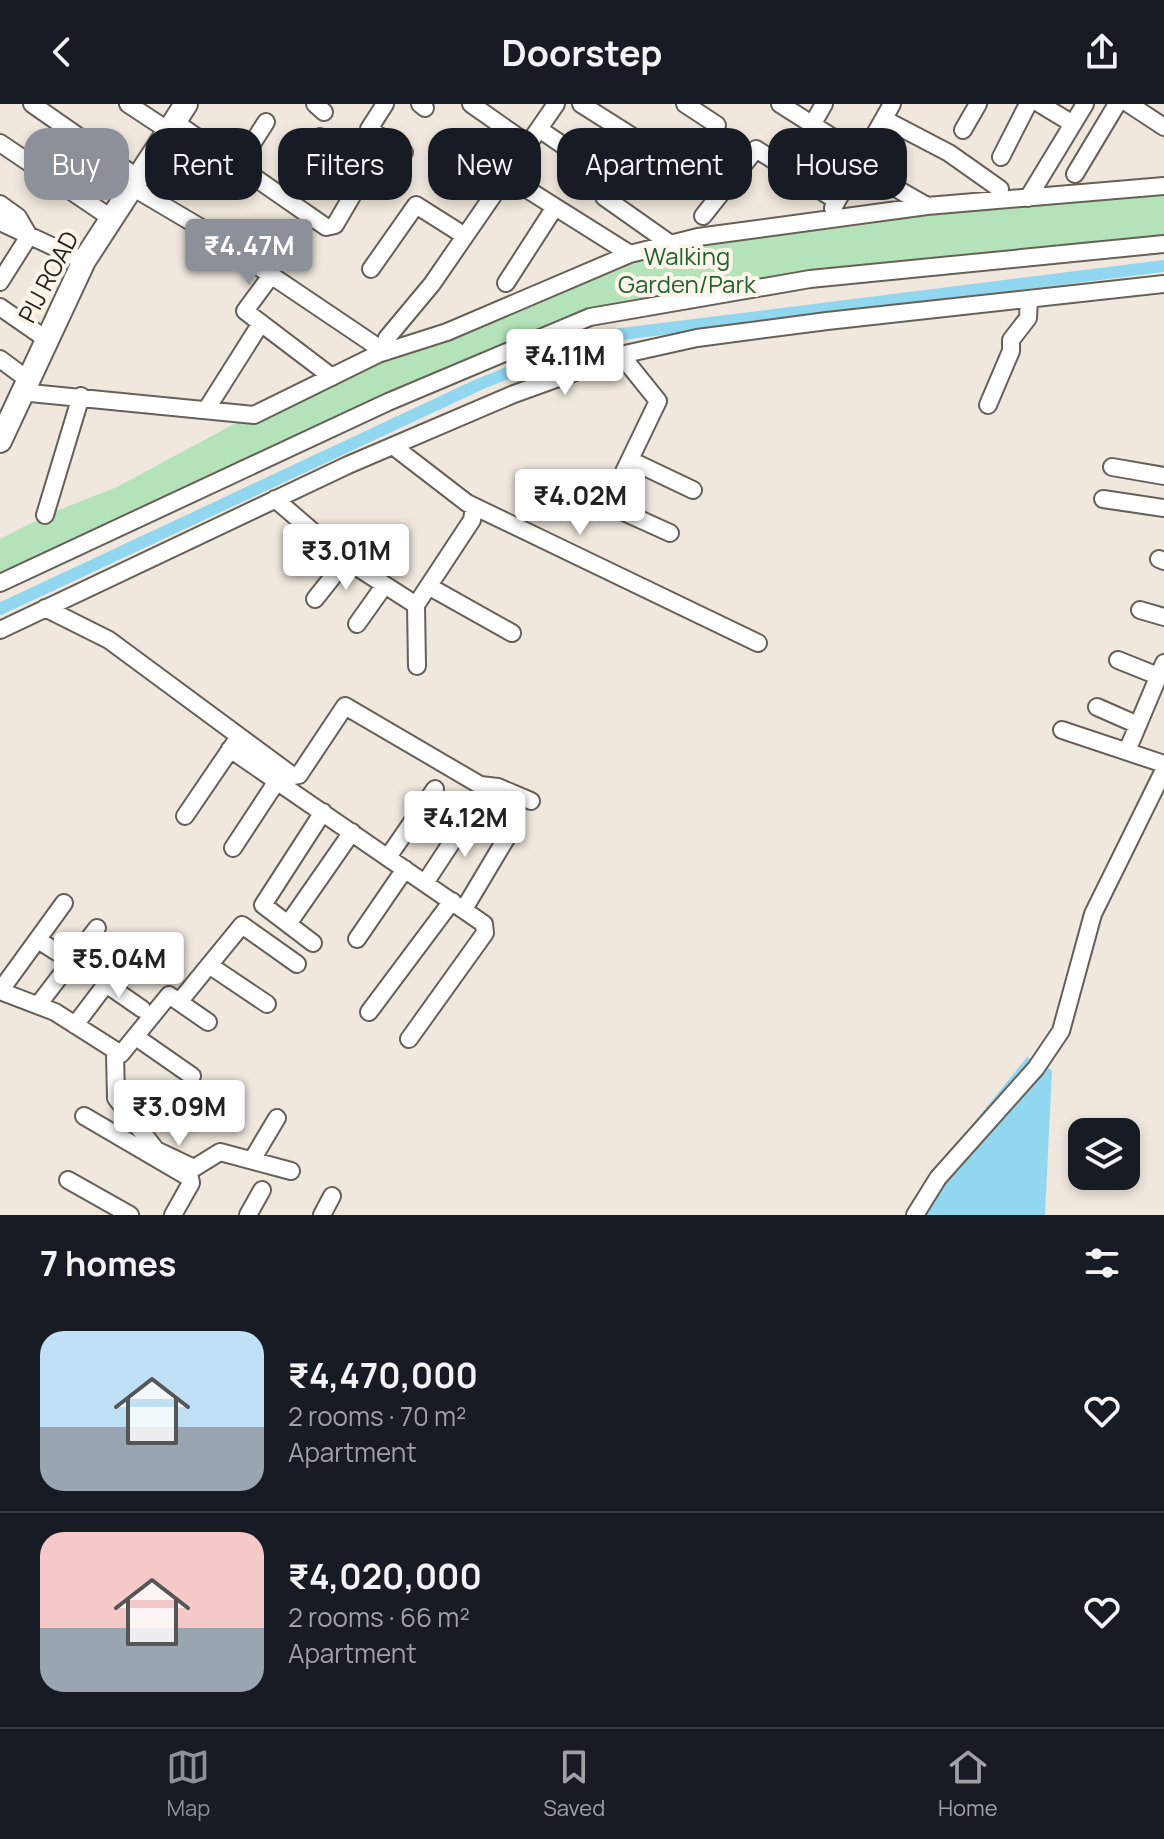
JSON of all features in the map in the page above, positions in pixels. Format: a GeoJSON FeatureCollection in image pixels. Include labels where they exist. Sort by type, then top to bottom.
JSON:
{"type":"FeatureCollection","features":[{"type":"Feature","properties":{"kind":"main road","name":"PIJ ROAD"},"geometry":{"type":"LineString","coordinates":[[0,441],[15,396],[84,261],[176,119]]}},
{"type":"Feature","properties":{"kind":"street"},"geometry":{"type":"LineString","coordinates":[[32,104],[135,182],[270,277],[385,352]]}},
{"type":"Feature","properties":{"kind":"street"},"geometry":{"type":"LineString","coordinates":[[128,104],[176,119]]}},
{"type":"Feature","properties":{"kind":"street"},"geometry":{"type":"LineString","coordinates":[[370,128],[385,104]]}},
{"type":"Feature","properties":{"kind":"street"},"geometry":{"type":"LineString","coordinates":[[471,104],[505,128]]}},
{"type":"Feature","properties":{"kind":"street"},"geometry":{"type":"LineString","coordinates":[[540,128],[556,104]]}},
{"type":"Feature","properties":{"kind":"street"},"geometry":{"type":"LineString","coordinates":[[581,104],[619,128]]}},
{"type":"Feature","properties":{"kind":"street"},"geometry":{"type":"LineString","coordinates":[[685,104],[717,125]]}},
{"type":"Feature","properties":{"kind":"street"},"geometry":{"type":"LineString","coordinates":[[780,104],[817,128]]}},
{"type":"Feature","properties":{"kind":"street"},"geometry":{"type":"LineString","coordinates":[[812,125],[824,104]]}},
{"type":"Feature","properties":{"kind":"street"},"geometry":{"type":"LineString","coordinates":[[963,130],[978,104]]}},
{"type":"Feature","properties":{"kind":"street"},"geometry":{"type":"LineString","coordinates":[[1001,157],[1028,104]]}},
{"type":"Feature","properties":{"kind":"street"},"geometry":{"type":"LineString","coordinates":[[1040,104],[1073,124]]}},
{"type":"Feature","properties":{"kind":"street"},"geometry":{"type":"LineString","coordinates":[[1028,198],[1085,104]]}},
{"type":"Feature","properties":{"kind":"street"},"geometry":{"type":"LineString","coordinates":[[1075,174],[1117,104]]}},
{"type":"Feature","properties":{"kind":"street"},"geometry":{"type":"LineString","coordinates":[[1129,104],[1164,127]]}},
{"type":"Feature","properties":{"kind":"street"},"geometry":{"type":"LineString","coordinates":[[888,112],[1000,189]]}},
{"type":"Feature","properties":{"kind":"street"},"geometry":{"type":"LineString","coordinates":[[262,128],[266,122]]}},
{"type":"Feature","properties":{"kind":"street"},"geometry":{"type":"LineString","coordinates":[[0,143],[111,218]]}},
{"type":"Feature","properties":{"kind":"street"},"geometry":{"type":"LineString","coordinates":[[703,216],[756,149],[837,201],[826,220]]}},
{"type":"Feature","properties":{"kind":"street"},"geometry":{"type":"LineString","coordinates":[[0,359],[15,396],[81,396],[254,415],[385,352],[447,332],[630,254],[698,237],[927,206],[1164,186]]}},
{"type":"Feature","properties":{"kind":"street"},"geometry":{"type":"LineString","coordinates":[[907,195],[927,206]]}},
{"type":"Feature","properties":{"kind":"street"},"geometry":{"type":"LineString","coordinates":[[541,198],[630,254]]}},
{"type":"Feature","properties":{"kind":"street"},"geometry":{"type":"LineString","coordinates":[[289,200],[331,227],[348,200]]}},
{"type":"Feature","properties":{"kind":"street"},"geometry":{"type":"LineString","coordinates":[[385,352],[387,338],[490,200]]}},
{"type":"Feature","properties":{"kind":"street"},"geometry":{"type":"LineString","coordinates":[[608,200],[672,245]]}},
{"type":"Feature","properties":{"kind":"street"},"geometry":{"type":"LineString","coordinates":[[0,204],[18,217],[29,236]]}},
{"type":"Feature","properties":{"kind":"street"},"geometry":{"type":"LineString","coordinates":[[371,269],[416,205],[465,236]]}},
{"type":"Feature","properties":{"kind":"street"},"geometry":{"type":"LineString","coordinates":[[506,283],[555,207]]}},
{"type":"Feature","properties":{"kind":"street"},"geometry":{"type":"LineString","coordinates":[[0,222],[84,261]]}},
{"type":"Feature","properties":{"kind":"street"},"geometry":{"type":"LineString","coordinates":[[0,282],[29,236]]}},
{"type":"Feature","properties":{"kind":"street"},"geometry":{"type":"LineString","coordinates":[[0,583],[388,402],[590,317],[810,279],[1164,244]]}},
{"type":"Feature","properties":{"kind":"street"},"geometry":{"type":"LineString","coordinates":[[270,277],[245,311],[332,377]]}},
{"type":"Feature","properties":{"kind":"street"},"geometry":{"type":"LineString","coordinates":[[0,630],[393,446],[514,394],[621,355],[697,338],[1164,284]]}},
{"type":"Feature","properties":{"kind":"street"},"geometry":{"type":"LineString","coordinates":[[988,405],[1011,351],[1011,340],[1028,318],[1029,299]]}},
{"type":"Feature","properties":{"kind":"street"},"geometry":{"type":"LineString","coordinates":[[0,307],[46,339]]}},
{"type":"Feature","properties":{"kind":"street"},"geometry":{"type":"LineString","coordinates":[[206,410],[261,323]]}},
{"type":"Feature","properties":{"kind":"street"},"geometry":{"type":"LineString","coordinates":[[621,355],[658,401],[608,505],[670,533]]}},
{"type":"Feature","properties":{"kind":"street"},"geometry":{"type":"LineString","coordinates":[[45,515],[81,396]]}},
{"type":"Feature","properties":{"kind":"street"},"geometry":{"type":"LineString","coordinates":[[393,446],[474,507],[758,643]]}},
{"type":"Feature","properties":{"kind":"street"},"geometry":{"type":"LineString","coordinates":[[630,460],[693,490]]}},
{"type":"Feature","properties":{"kind":"street"},"geometry":{"type":"LineString","coordinates":[[1112,467],[1164,476]]}},
{"type":"Feature","properties":{"kind":"street"},"geometry":{"type":"LineString","coordinates":[[275,499],[346,560],[416,605]]}},
{"type":"Feature","properties":{"kind":"street"},"geometry":{"type":"LineString","coordinates":[[1103,499],[1164,508]]}},
{"type":"Feature","properties":{"kind":"street"},"geometry":{"type":"LineString","coordinates":[[417,666],[416,605],[472,520],[474,507]]}},
{"type":"Feature","properties":{"kind":"street"},"geometry":{"type":"LineString","coordinates":[[315,599],[346,560]]}},
{"type":"Feature","properties":{"kind":"street"},"geometry":{"type":"LineString","coordinates":[[357,624],[384,586]]}},
{"type":"Feature","properties":{"kind":"street"},"geometry":{"type":"LineString","coordinates":[[430,587],[512,633]]}},
{"type":"Feature","properties":{"kind":"street"},"geometry":{"type":"LineString","coordinates":[[45,608],[109,640],[277,781],[484,924],[485,933],[409,1039]]}},
{"type":"Feature","properties":{"kind":"street"},"geometry":{"type":"LineString","coordinates":[[1140,610],[1164,617]]}},
{"type":"Feature","properties":{"kind":"street"},"geometry":{"type":"LineString","coordinates":[[1118,660],[1161,669],[1130,744]]}},
{"type":"Feature","properties":{"kind":"street"},"geometry":{"type":"LineString","coordinates":[[235,743],[296,777],[345,706],[480,785],[498,787],[531,801]]}},
{"type":"Feature","properties":{"kind":"street"},"geometry":{"type":"LineString","coordinates":[[1097,707],[1138,725]]}},
{"type":"Feature","properties":{"kind":"street"},"geometry":{"type":"LineString","coordinates":[[915,1215],[938,1178],[1036,1068],[1061,1031],[1093,914],[1164,767],[1062,730]]}},
{"type":"Feature","properties":{"kind":"street"},"geometry":{"type":"LineString","coordinates":[[185,816],[235,743]]}},
{"type":"Feature","properties":{"kind":"street"},"geometry":{"type":"LineString","coordinates":[[233,848],[277,781]]}},
{"type":"Feature","properties":{"kind":"street"},"geometry":{"type":"LineString","coordinates":[[388,857],[435,789]]}},
{"type":"Feature","properties":{"kind":"street"},"geometry":{"type":"LineString","coordinates":[[313,943],[263,905],[323,812]]}},
{"type":"Feature","properties":{"kind":"street"},"geometry":{"type":"LineString","coordinates":[[425,883],[471,813]]}},
{"type":"Feature","properties":{"kind":"street"},"geometry":{"type":"LineString","coordinates":[[288,924],[352,832]]}},
{"type":"Feature","properties":{"kind":"street"},"geometry":{"type":"LineString","coordinates":[[369,1012],[458,905],[507,837]]}},
{"type":"Feature","properties":{"kind":"street"},"geometry":{"type":"LineString","coordinates":[[357,939],[405,869]]}},
{"type":"Feature","properties":{"kind":"street"},"geometry":{"type":"LineString","coordinates":[[64,903],[0,991],[38,1005],[75,1025],[115,1053],[125,1051],[167,996],[208,1022]]}},
{"type":"Feature","properties":{"kind":"street"},"geometry":{"type":"LineString","coordinates":[[179,1002],[242,925],[297,964]]}},
{"type":"Feature","properties":{"kind":"street"},"geometry":{"type":"LineString","coordinates":[[38,1005],[97,928]]}},
{"type":"Feature","properties":{"kind":"street"},"geometry":{"type":"LineString","coordinates":[[38,940],[71,961]]}},
{"type":"Feature","properties":{"kind":"street"},"geometry":{"type":"LineString","coordinates":[[75,1025],[131,951]]}},
{"type":"Feature","properties":{"kind":"street"},"geometry":{"type":"LineString","coordinates":[[209,965],[267,1004]]}},
{"type":"Feature","properties":{"kind":"street"},"geometry":{"type":"LineString","coordinates":[[106,984],[142,1009]]}},
{"type":"Feature","properties":{"kind":"street"},"geometry":{"type":"LineString","coordinates":[[136,1037],[192,1076]]}},
{"type":"Feature","properties":{"kind":"street"},"geometry":{"type":"LineString","coordinates":[[115,1053],[115,1095],[156,1150],[194,1168],[220,1152],[291,1171]]}},
{"type":"Feature","properties":{"kind":"street"},"geometry":{"type":"LineString","coordinates":[[84,1116],[190,1178],[191,1183],[173,1215]]}},
{"type":"Feature","properties":{"kind":"street"},"geometry":{"type":"LineString","coordinates":[[252,1160],[277,1118]]}},
{"type":"Feature","properties":{"kind":"street"},"geometry":{"type":"LineString","coordinates":[[68,1180],[130,1215]]}},
{"type":"Feature","properties":{"kind":"street"},"geometry":{"type":"LineString","coordinates":[[248,1215],[262,1190]]}},
{"type":"Feature","properties":{"kind":"street"},"geometry":{"type":"LineString","coordinates":[[322,1215],[332,1196]]}},
{"type":"Feature","properties":{"kind":"green space","name":"Walking Garden/Park"},"geometry":{"type":"Polygon","coordinates":[[[1164,191],[1164,239],[568,318],[0,578],[0,539],[51,513],[117,487],[234,424],[395,353],[466,333],[677,246],[842,228],[1030,201],[1164,191]]]}},
{"type":"Feature","properties":{"kind":"water"},"geometry":{"type":"Polygon","coordinates":[[[1027,1057],[1052,1070],[1045,1215],[912,1215],[934,1172],[1027,1057]]]}},
{"type":"Feature","properties":{"kind":"waterway"},"geometry":{"type":"LineString","coordinates":[[0,609],[480,384],[598,337],[1164,266]]}}]}
